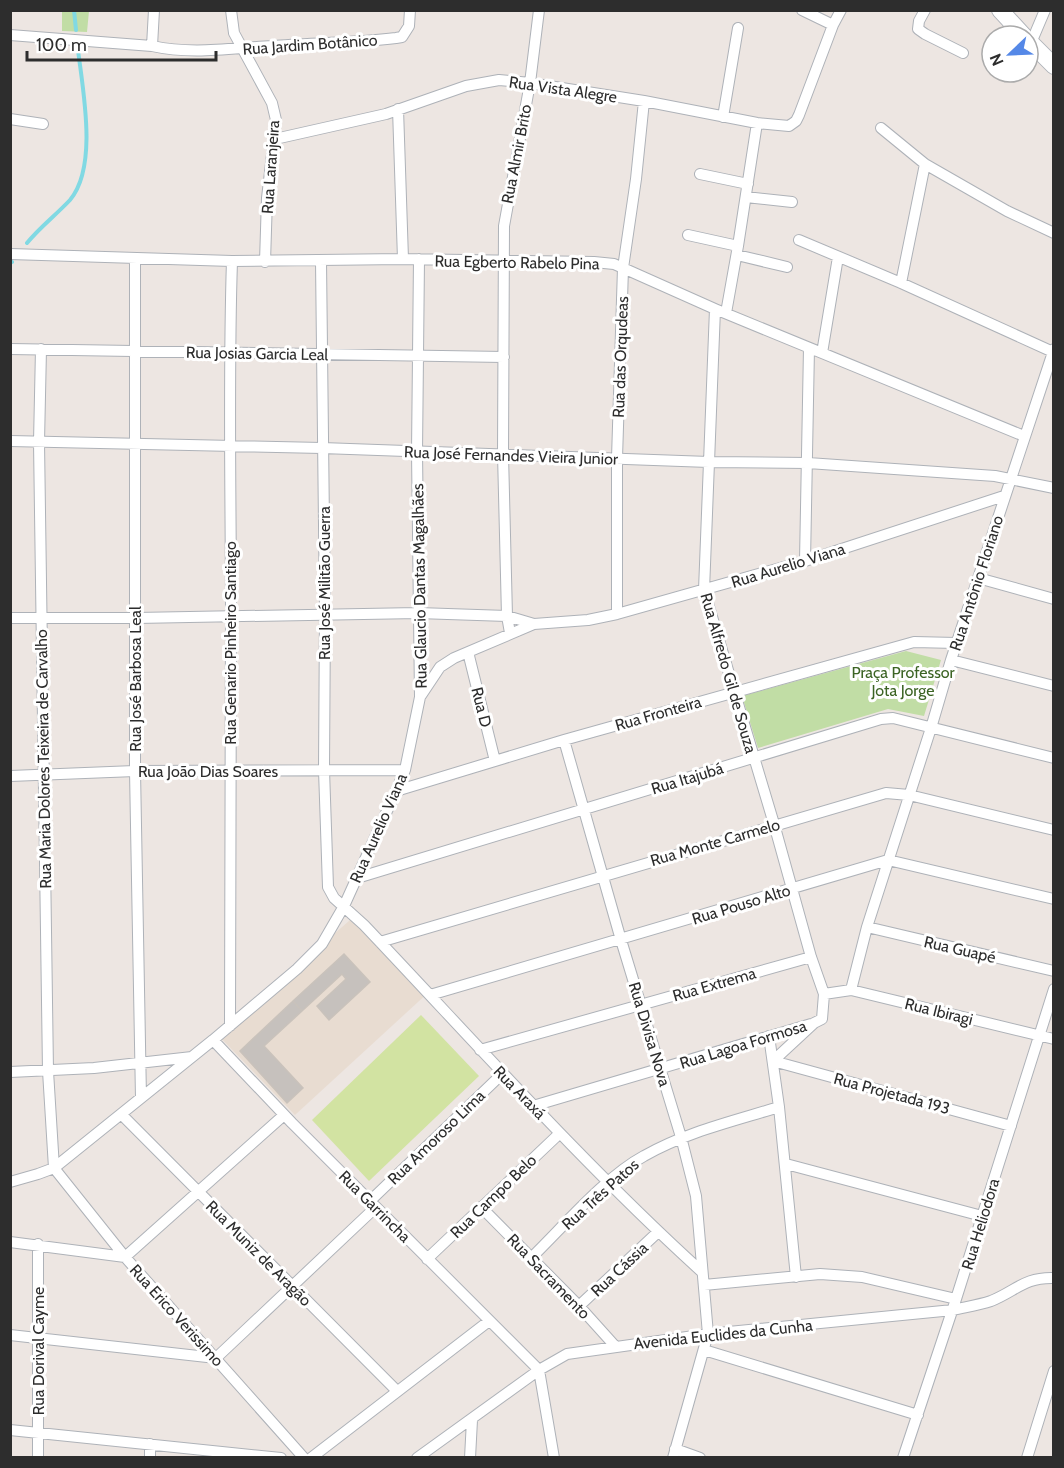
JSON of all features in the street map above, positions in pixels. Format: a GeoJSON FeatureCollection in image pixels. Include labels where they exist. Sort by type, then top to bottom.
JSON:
{"type":"FeatureCollection","features":[{"type":"Feature","properties":{"kind":"street"},"geometry":{"type":"LineString","coordinates":[[152,46],[154,10]]}},
{"type":"Feature","properties":{"kind":"street","name":"Rua Laranjeira"},"geometry":{"type":"LineString","coordinates":[[231,10],[234,33],[272,103],[276,120],[267,198],[265,262]]}},
{"type":"Feature","properties":{"kind":"street","name":"Rua Jardim Botânico"},"geometry":{"type":"LineString","coordinates":[[10,35],[152,46],[174,51],[196,52],[402,37],[409,26],[410,10]]}},
{"type":"Feature","properties":{"kind":"street","name":"Rua Almir Brito"},"geometry":{"type":"LineString","coordinates":[[510,633],[507,616],[502,454],[506,208],[530,82],[538,10]]}},
{"type":"Feature","properties":{"kind":"street"},"geometry":{"type":"LineString","coordinates":[[802,10],[833,25],[841,10]]}},
{"type":"Feature","properties":{"kind":"street"},"geometry":{"type":"LineString","coordinates":[[924,10],[918,29],[963,53]]}},
{"type":"Feature","properties":{"kind":"street"},"geometry":{"type":"LineString","coordinates":[[1000,10],[1013,24]]}},
{"type":"Feature","properties":{"kind":"street"},"geometry":{"type":"LineString","coordinates":[[1037,24],[1045,10]]}},
{"type":"Feature","properties":{"kind":"street","name":"Rua Vista Alegre"},"geometry":{"type":"LineString","coordinates":[[275,139],[331,128],[466,86],[499,80],[530,82],[757,123],[789,126],[796,121],[833,25]]}},
{"type":"Feature","properties":{"kind":"street"},"geometry":{"type":"LineString","coordinates":[[723,117],[738,28]]}},
{"type":"Feature","properties":{"kind":"street"},"geometry":{"type":"LineString","coordinates":[[1040,52],[1053,66]]}},
{"type":"Feature","properties":{"kind":"street","name":"Rua das Orqudeas"},"geometry":{"type":"LineString","coordinates":[[617,614],[617,458],[623,268],[644,101]]}},
{"type":"Feature","properties":{"kind":"street"},"geometry":{"type":"LineString","coordinates":[[398,109],[403,259]]}},
{"type":"Feature","properties":{"kind":"street"},"geometry":{"type":"LineString","coordinates":[[10,119],[43,124]]}},
{"type":"Feature","properties":{"kind":"street"},"geometry":{"type":"LineString","coordinates":[[726,313],[757,123]]}},
{"type":"Feature","properties":{"kind":"street"},"geometry":{"type":"LineString","coordinates":[[881,128],[925,164],[1007,211],[1053,233]]}},
{"type":"Feature","properties":{"kind":"street"},"geometry":{"type":"LineString","coordinates":[[900,283],[925,164]]}},
{"type":"Feature","properties":{"kind":"street"},"geometry":{"type":"LineString","coordinates":[[700,174],[748,184]]}},
{"type":"Feature","properties":{"kind":"street"},"geometry":{"type":"LineString","coordinates":[[746,197],[792,202]]}},
{"type":"Feature","properties":{"kind":"street"},"geometry":{"type":"LineString","coordinates":[[688,235],[787,267]]}},
{"type":"Feature","properties":{"kind":"street"},"geometry":{"type":"LineString","coordinates":[[799,240],[1053,350]]}},
{"type":"Feature","properties":{"kind":"street","name":"Rua Egberto Rabelo Pina"},"geometry":{"type":"LineString","coordinates":[[10,254],[265,262],[419,259],[614,264],[715,309],[1024,436]]}},
{"type":"Feature","properties":{"kind":"street"},"geometry":{"type":"LineString","coordinates":[[822,353],[838,257]]}},
{"type":"Feature","properties":{"kind":"street","name":"Rua José Barbosa Leal"},"geometry":{"type":"LineString","coordinates":[[135,259],[135,771],[141,1098]]}},
{"type":"Feature","properties":{"kind":"street","name":"Rua Glaucio Dantas Magalhães"},"geometry":{"type":"LineString","coordinates":[[419,259],[417,452],[420,697]]}},
{"type":"Feature","properties":{"kind":"street","name":"Rua Genario Pinheiro Santiago"},"geometry":{"type":"LineString","coordinates":[[230,1026],[229,353],[232,261]]}},
{"type":"Feature","properties":{"kind":"street","name":"Rua José Militão Guerra"},"geometry":{"type":"LineString","coordinates":[[321,261],[325,613],[324,770],[328,886],[330,893],[341,904]]}},
{"type":"Feature","properties":{"kind":"street","name":"Rua Alfredo Gil de Souza"},"geometry":{"type":"LineString","coordinates":[[715,309],[704,590],[811,957],[824,994]]}},
{"type":"Feature","properties":{"kind":"street"},"geometry":{"type":"LineString","coordinates":[[805,561],[809,348]]}},
{"type":"Feature","properties":{"kind":"street","name":"Rua Josias Garcia Leal"},"geometry":{"type":"LineString","coordinates":[[10,349],[504,357]]}},
{"type":"Feature","properties":{"kind":"street","name":"Rua Maria Dolores Teixeira de Carvalho"},"geometry":{"type":"LineString","coordinates":[[41,349],[39,442],[48,1071],[54,1168]]}},
{"type":"Feature","properties":{"kind":"street","name":"Rua Antônio Floriano"},"geometry":{"type":"LineString","coordinates":[[850,990],[867,927],[932,728],[956,643],[1024,436],[1048,380],[1053,350]]}},
{"type":"Feature","properties":{"kind":"street","name":"Rua José Fernandes Vieira Junior"},"geometry":{"type":"LineString","coordinates":[[10,441],[808,463],[995,476],[1053,488]]}},
{"type":"Feature","properties":{"kind":"street","name":"Rua Aurelio Viana"},"geometry":{"type":"LineString","coordinates":[[54,1168],[230,1026],[314,952],[326,937],[341,904],[357,878],[405,770],[420,697],[440,667],[468,652],[534,624],[588,620],[617,614],[805,561],[1004,496]]}},
{"type":"Feature","properties":{"kind":"street"},"geometry":{"type":"LineString","coordinates":[[978,578],[1053,599]]}},
{"type":"Feature","properties":{"kind":"street"},"geometry":{"type":"LineString","coordinates":[[10,618],[418,613],[507,616],[534,624]]}},
{"type":"Feature","properties":{"kind":"street","name":"Rua Fronteira"},"geometry":{"type":"LineString","coordinates":[[396,791],[564,740],[914,642],[956,643]]}},
{"type":"Feature","properties":{"kind":"street","name":"Rua D"},"geometry":{"type":"LineString","coordinates":[[468,652],[495,761]]}},
{"type":"Feature","properties":{"kind":"street"},"geometry":{"type":"LineString","coordinates":[[951,660],[1053,686]]}},
{"type":"Feature","properties":{"kind":"street","name":"Rua Itajubá"},"geometry":{"type":"LineString","coordinates":[[357,878],[881,719],[893,718],[1053,758]]}},
{"type":"Feature","properties":{"kind":"street","name":"Rua Divisa Nova"},"geometry":{"type":"LineString","coordinates":[[564,740],[621,940],[681,1137],[696,1196],[708,1334],[674,1453]]}},
{"type":"Feature","properties":{"kind":"street","name":"Rua João Dias Soares"},"geometry":{"type":"LineString","coordinates":[[10,776],[135,771],[405,770]]}},
{"type":"Feature","properties":{"kind":"street","name":"Rua Monte Carmelo"},"geometry":{"type":"LineString","coordinates":[[380,942],[774,824],[886,793],[909,795],[1053,830]]}},
{"type":"Feature","properties":{"kind":"street","name":"Rua Pouso Alto"},"geometry":{"type":"LineString","coordinates":[[430,995],[888,860],[1053,899]]}},
{"type":"Feature","properties":{"kind":"street","name":"Rua Araxá"},"geometry":{"type":"LineString","coordinates":[[341,904],[380,942],[559,1134],[702,1272]]}},
{"type":"Feature","properties":{"kind":"street","name":"Rua Guapé"},"geometry":{"type":"LineString","coordinates":[[867,927],[1053,971]]}},
{"type":"Feature","properties":{"kind":"street","name":"Rua Extrema"},"geometry":{"type":"LineString","coordinates":[[480,1050],[811,957]]}},
{"type":"Feature","properties":{"kind":"street","name":"Rua Heliodora"},"geometry":{"type":"LineString","coordinates":[[903,1458],[955,1305],[1053,988]]}},
{"type":"Feature","properties":{"kind":"street","name":"Rua Ibiragi"},"geometry":{"type":"LineString","coordinates":[[824,994],[850,990],[1053,1039]]}},
{"type":"Feature","properties":{"kind":"street"},"geometry":{"type":"LineString","coordinates":[[772,1061],[822,1018],[824,994]]}},
{"type":"Feature","properties":{"kind":"street","name":"Rua Lagoa Formosa"},"geometry":{"type":"LineString","coordinates":[[533,1106],[814,1023]]}},
{"type":"Feature","properties":{"kind":"street"},"geometry":{"type":"LineString","coordinates":[[769,1036],[786,1164],[796,1277]]}},
{"type":"Feature","properties":{"kind":"street","name":"Rua Garrincha"},"geometry":{"type":"LineString","coordinates":[[213,1040],[284,1115],[539,1370]]}},
{"type":"Feature","properties":{"kind":"street"},"geometry":{"type":"LineString","coordinates":[[10,1072],[48,1071],[192,1057]]}},
{"type":"Feature","properties":{"kind":"street","name":"Rua Projetada 193"},"geometry":{"type":"LineString","coordinates":[[772,1061],[1011,1125]]}},
{"type":"Feature","properties":{"kind":"street","name":"Rua Amoroso Lima"},"geometry":{"type":"LineString","coordinates":[[216,1358],[292,1286],[502,1074]]}},
{"type":"Feature","properties":{"kind":"street","name":"Rua Três Patos"},"geometry":{"type":"LineString","coordinates":[[531,1258],[609,1182],[643,1156],[681,1137],[779,1107]]}},
{"type":"Feature","properties":{"kind":"street","name":"Rua Muniz de Aragão"},"geometry":{"type":"LineString","coordinates":[[121,1114],[397,1391]]}},
{"type":"Feature","properties":{"kind":"street"},"geometry":{"type":"LineString","coordinates":[[10,1242],[125,1257],[284,1115]]}},
{"type":"Feature","properties":{"kind":"street","name":"Rua Campo Belo"},"geometry":{"type":"LineString","coordinates":[[428,1259],[559,1134]]}},
{"type":"Feature","properties":{"kind":"street"},"geometry":{"type":"LineString","coordinates":[[786,1164],[982,1216]]}},
{"type":"Feature","properties":{"kind":"street"},"geometry":{"type":"LineString","coordinates":[[10,1182],[54,1168]]}},
{"type":"Feature","properties":{"kind":"street","name":"Rua Erico Verissimo"},"geometry":{"type":"LineString","coordinates":[[54,1168],[125,1257],[304,1458]]}},
{"type":"Feature","properties":{"kind":"street","name":"Rua Sacramento"},"geometry":{"type":"LineString","coordinates":[[481,1207],[579,1306],[615,1346]]}},
{"type":"Feature","properties":{"kind":"street","name":"Rua Cássia"},"geometry":{"type":"LineString","coordinates":[[579,1306],[658,1232]]}},
{"type":"Feature","properties":{"kind":"street","name":"Rua Dorival Cayme"},"geometry":{"type":"LineString","coordinates":[[38,1244],[38,1458]]}},
{"type":"Feature","properties":{"kind":"street"},"geometry":{"type":"LineString","coordinates":[[704,1285],[820,1274],[862,1277],[955,1305]]}},
{"type":"Feature","properties":{"kind":"street","name":"Avenida Euclides da Cunha"},"geometry":{"type":"LineString","coordinates":[[417,1458],[539,1370],[567,1354],[708,1334],[992,1300],[1025,1282],[1040,1277],[1053,1278]]}},
{"type":"Feature","properties":{"kind":"street"},"geometry":{"type":"LineString","coordinates":[[310,1458],[489,1321]]}},
{"type":"Feature","properties":{"kind":"street"},"geometry":{"type":"LineString","coordinates":[[10,1335],[216,1358]]}},
{"type":"Feature","properties":{"kind":"street"},"geometry":{"type":"LineString","coordinates":[[704,1350],[918,1415]]}},
{"type":"Feature","properties":{"kind":"street"},"geometry":{"type":"LineString","coordinates":[[539,1370],[554,1458]]}},
{"type":"Feature","properties":{"kind":"street"},"geometry":{"type":"LineString","coordinates":[[1027,1458],[1053,1371]]}},
{"type":"Feature","properties":{"kind":"street"},"geometry":{"type":"LineString","coordinates":[[470,1458],[472,1420]]}},
{"type":"Feature","properties":{"kind":"street"},"geometry":{"type":"LineString","coordinates":[[10,1430],[281,1458]]}},
{"type":"Feature","properties":{"kind":"street"},"geometry":{"type":"LineString","coordinates":[[150,1444],[150,1458]]}},
{"type":"Feature","properties":{"kind":"street"},"geometry":{"type":"LineString","coordinates":[[674,1453],[700,1458]]}},
{"type":"Feature","properties":{"kind":"shaded area"},"geometry":{"type":"Polygon","coordinates":[[[357,914],[430,991],[295,1115],[218,1035],[357,914]]]}},
{"type":"Feature","properties":{"kind":"green space"},"geometry":{"type":"Polygon","coordinates":[[[62,11],[89,11],[87,32],[62,31],[62,11]]]}},
{"type":"Feature","properties":{"kind":"green space","name":"Praça Professor Jota Jorge"},"geometry":{"type":"Polygon","coordinates":[[[906,651],[941,660],[924,716],[888,709],[758,748],[742,696],[906,651]]]}},
{"type":"Feature","properties":{"kind":"green space"},"geometry":{"type":"Polygon","coordinates":[[[421,1015],[479,1076],[369,1181],[312,1120],[421,1015]]]}},
{"type":"Feature","properties":{"kind":"building"},"geometry":{"type":"Polygon","coordinates":[[[344,954],[370,982],[329,1020],[317,1006],[346,979],[342,974],[302,1011],[293,1001],[344,954]]]}},
{"type":"Feature","properties":{"kind":"building"},"geometry":{"type":"Polygon","coordinates":[[[293,1001],[302,1011],[264,1046],[303,1088],[287,1103],[240,1051],[293,1001]]]}},
{"type":"Feature","properties":{"kind":"waterway"},"geometry":{"type":"LineString","coordinates":[[74,10],[76,30]]}},
{"type":"Feature","properties":{"kind":"waterway"},"geometry":{"type":"LineString","coordinates":[[27,243],[70,200],[79,186],[84,168],[85,107],[78,50]]}}]}
